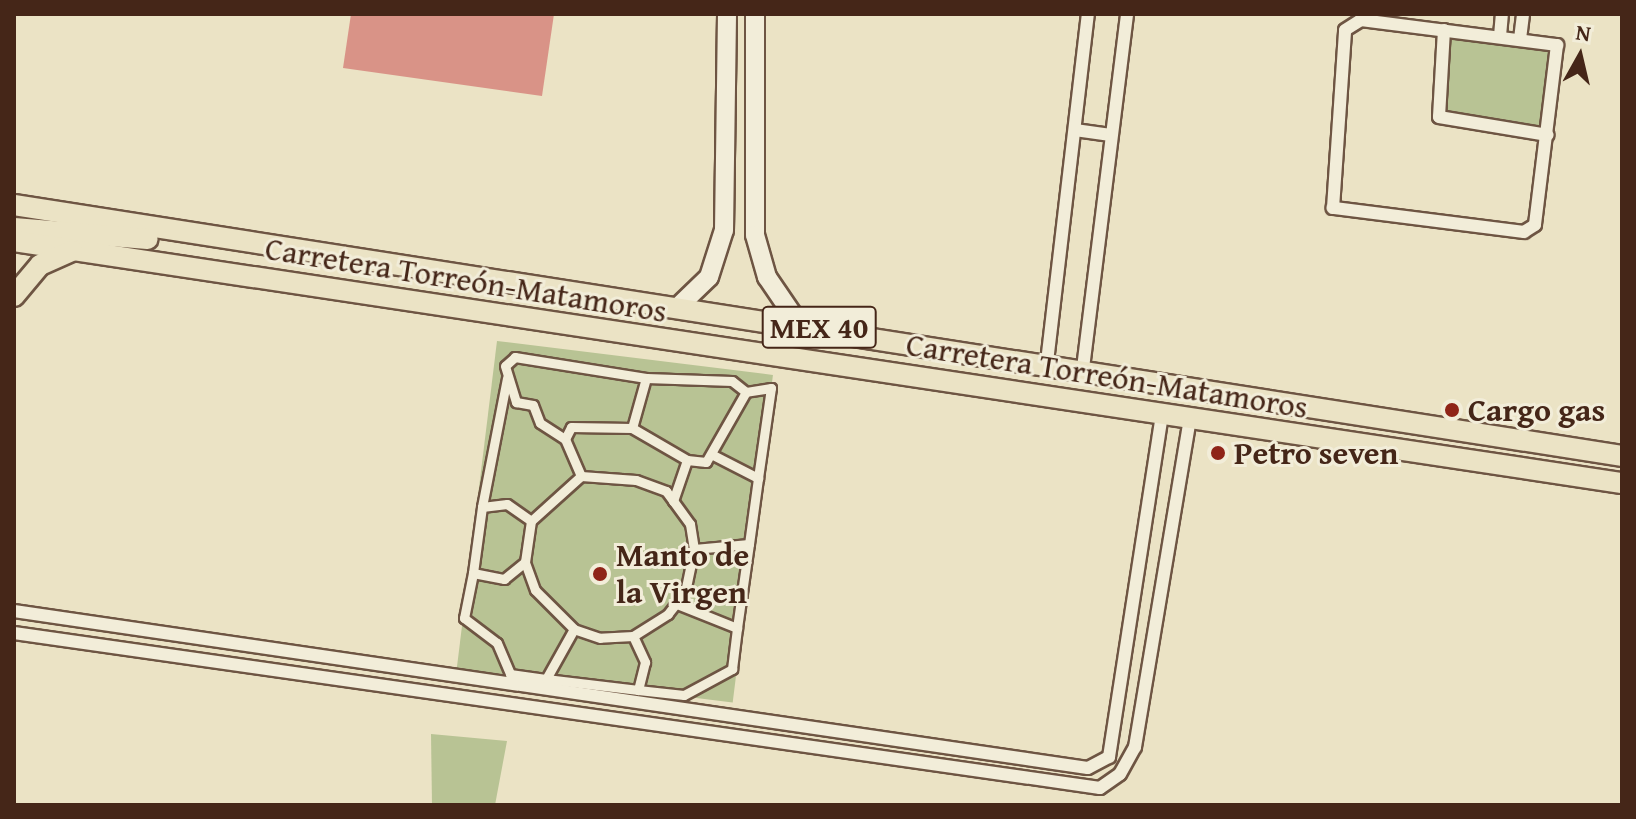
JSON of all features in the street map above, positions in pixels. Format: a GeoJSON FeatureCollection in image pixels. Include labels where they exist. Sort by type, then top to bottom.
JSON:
{"type":"FeatureCollection","features":[{"type":"Feature","properties":{"kind":"highway","name":"MEX 40"},"geometry":{"type":"LineString","coordinates":[[14,205],[1047,362],[1622,456]]}},
{"type":"Feature","properties":{"kind":"highway"},"geometry":{"type":"LineString","coordinates":[[14,228],[184,242],[223,236]]}},
{"type":"Feature","properties":{"kind":"highway","name":"Carretera Torreón-Matamoros"},"geometry":{"type":"LineString","coordinates":[[14,241],[1622,483]]}},
{"type":"Feature","properties":{"kind":"highway"},"geometry":{"type":"LineString","coordinates":[[14,296],[40,265],[73,251]]}},
{"type":"Feature","properties":{"kind":"main road"},"geometry":{"type":"LineString","coordinates":[[680,305],[720,255],[727,108],[727,14]]}},
{"type":"Feature","properties":{"kind":"main road"},"geometry":{"type":"LineString","coordinates":[[755,14],[757,246],[767,277],[799,324]]}},
{"type":"Feature","properties":{"kind":"main road"},"geometry":{"type":"LineString","coordinates":[[727,108],[756,109]]}},
{"type":"Feature","properties":{"kind":"street"},"geometry":{"type":"LineString","coordinates":[[1047,362],[1088,14]]}},
{"type":"Feature","properties":{"kind":"street"},"geometry":{"type":"LineString","coordinates":[[1083,368],[1127,14]]}},
{"type":"Feature","properties":{"kind":"street"},"geometry":{"type":"LineString","coordinates":[[1500,36],[1502,14]]}},
{"type":"Feature","properties":{"kind":"street"},"geometry":{"type":"LineString","coordinates":[[1520,39],[1523,14]]}},
{"type":"Feature","properties":{"kind":"street"},"geometry":{"type":"LineString","coordinates":[[1361,20],[1500,36],[1558,48],[1541,210],[1524,232],[1333,208],[1348,25],[1361,20]]}},
{"type":"Feature","properties":{"kind":"street"},"geometry":{"type":"LineString","coordinates":[[1444,30],[1439,117],[1548,135]]}},
{"type":"Feature","properties":{"kind":"street"},"geometry":{"type":"LineString","coordinates":[[1075,130],[1111,135]]}},
{"type":"Feature","properties":{"kind":"street"},"geometry":{"type":"LineString","coordinates":[[507,378],[464,618],[497,643],[510,674],[684,695],[732,669],[771,388],[746,392],[732,381],[646,378],[515,357],[505,366],[516,402],[533,405],[540,423],[565,439],[581,476]]}},
{"type":"Feature","properties":{"kind":"street"},"geometry":{"type":"LineString","coordinates":[[632,428],[646,378]]}},
{"type":"Feature","properties":{"kind":"street"},"geometry":{"type":"LineString","coordinates":[[565,439],[580,426],[632,428],[687,460],[706,462],[713,455],[746,392]]}},
{"type":"Feature","properties":{"kind":"street"},"geometry":{"type":"LineString","coordinates":[[14,611],[1081,768],[1101,764],[1109,757],[1162,414]]}},
{"type":"Feature","properties":{"kind":"street"},"geometry":{"type":"LineString","coordinates":[[14,633],[1089,788],[1110,784],[1135,747],[1190,419]]}},
{"type":"Feature","properties":{"kind":"street"},"geometry":{"type":"LineString","coordinates":[[713,455],[758,478]]}},
{"type":"Feature","properties":{"kind":"street"},"geometry":{"type":"LineString","coordinates":[[673,501],[687,460]]}},
{"type":"Feature","properties":{"kind":"street"},"geometry":{"type":"LineString","coordinates":[[581,476],[636,480],[673,501],[690,524],[694,549],[677,604],[633,636],[600,638],[574,629],[535,590],[525,562],[531,521],[581,476]]}},
{"type":"Feature","properties":{"kind":"street"},"geometry":{"type":"LineString","coordinates":[[482,507],[507,504],[531,521]]}},
{"type":"Feature","properties":{"kind":"street"},"geometry":{"type":"LineString","coordinates":[[694,549],[749,544]]}},
{"type":"Feature","properties":{"kind":"street"},"geometry":{"type":"LineString","coordinates":[[473,573],[504,579],[525,562]]}},
{"type":"Feature","properties":{"kind":"street"},"geometry":{"type":"LineString","coordinates":[[677,604],[737,628]]}},
{"type":"Feature","properties":{"kind":"street"},"geometry":{"type":"LineString","coordinates":[[546,679],[574,629]]}},
{"type":"Feature","properties":{"kind":"street"},"geometry":{"type":"LineString","coordinates":[[633,636],[645,662],[638,690]]}},
{"type":"Feature","properties":{"kind":"street"},"geometry":{"type":"LineString","coordinates":[[214,662],[216,642]]}},
{"type":"Feature","properties":{"kind":"street"},"geometry":{"type":"LineString","coordinates":[[650,724],[653,705]]}},
{"type":"Feature","properties":{"kind":"green space"},"geometry":{"type":"Polygon","coordinates":[[[1445,32],[1555,46],[1545,129],[1435,115],[1445,32]]]}},
{"type":"Feature","properties":{"kind":"green space"},"geometry":{"type":"Polygon","coordinates":[[[497,341],[773,375],[733,702],[457,669],[497,341]]]}},
{"type":"Feature","properties":{"kind":"green space"},"geometry":{"type":"Polygon","coordinates":[[[431,734],[507,741],[495,805],[432,805],[431,734]]]}},
{"type":"Feature","properties":{"kind":"building"},"geometry":{"type":"Polygon","coordinates":[[[351,14],[554,14],[542,96],[343,68],[351,14]]]}},
{"type":"Feature","properties":{"kind":"place","name":"Cargo gas"},"geometry":{"type":"Point","coordinates":[1452,410]}},
{"type":"Feature","properties":{"kind":"place","name":"Petro seven"},"geometry":{"type":"Point","coordinates":[1218,453]}},
{"type":"Feature","properties":{"kind":"place","name":"Manto de la Virgen"},"geometry":{"type":"Point","coordinates":[600,574]}}]}
